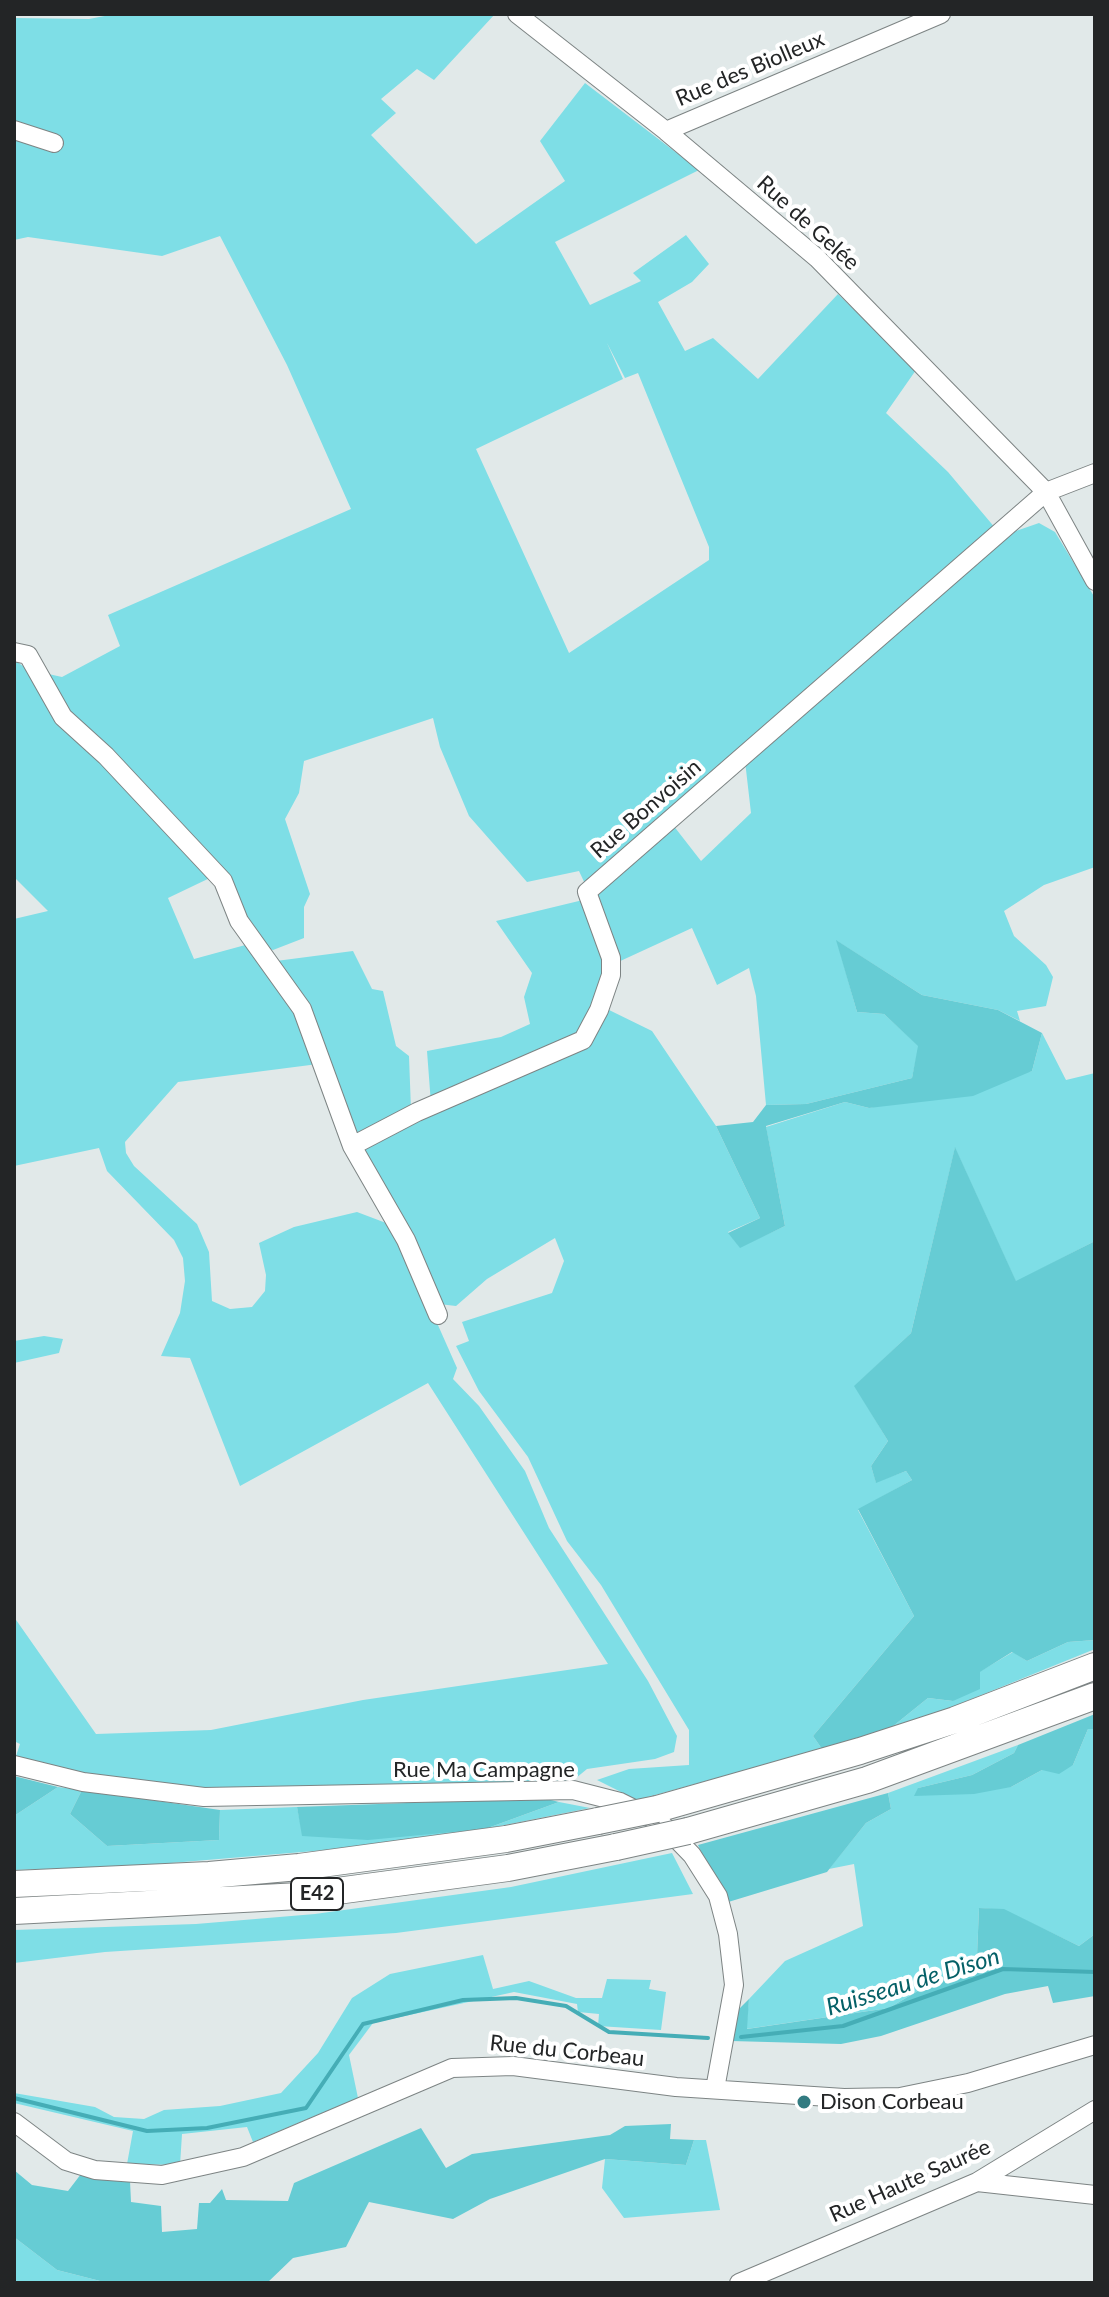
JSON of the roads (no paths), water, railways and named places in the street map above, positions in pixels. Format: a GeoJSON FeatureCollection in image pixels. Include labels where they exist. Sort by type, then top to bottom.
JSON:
{"type":"FeatureCollection","features":[{"type":"Feature","properties":{"kind":"highway","name":"E42"},"geometry":{"type":"LineString","coordinates":[[14,1884],[209,1875],[299,1867],[506,1839],[598,1821],[657,1809],[873,1747],[1095,1666]]}},
{"type":"Feature","properties":{"kind":"highway","name":"E42"},"geometry":{"type":"LineString","coordinates":[[14,1911],[300,1896],[508,1868],[616,1847],[688,1831],[881,1775],[1095,1696]]}},
{"type":"Feature","properties":{"kind":"street","name":"Rue de Gelée"},"geometry":{"type":"LineString","coordinates":[[517,14],[666,131],[817,258],[1046,492],[1095,581]]}},
{"type":"Feature","properties":{"kind":"street","name":"Rue des Biolleux"},"geometry":{"type":"LineString","coordinates":[[666,131],[941,14]]}},
{"type":"Feature","properties":{"kind":"street"},"geometry":{"type":"LineString","coordinates":[[14,130],[54,143]]}},
{"type":"Feature","properties":{"kind":"street"},"geometry":{"type":"LineString","coordinates":[[1046,492],[1095,473]]}},
{"type":"Feature","properties":{"kind":"street","name":"Rue Bonvoisin"},"geometry":{"type":"LineString","coordinates":[[352,1146],[417,1112],[583,1040],[599,1010],[611,975],[611,958],[587,892],[1046,492]]}},
{"type":"Feature","properties":{"kind":"street"},"geometry":{"type":"LineString","coordinates":[[14,652],[28,655],[63,717],[106,756],[223,881],[239,921],[302,1009],[352,1146],[406,1240],[438,1315]]}},
{"type":"Feature","properties":{"kind":"street","name":"Rue Ma Campagne"},"geometry":{"type":"LineString","coordinates":[[14,1765],[83,1782],[204,1797],[573,1790],[620,1802],[660,1822],[692,1855],[718,1896],[728,1934],[734,1985],[715,2089]]}},
{"type":"Feature","properties":{"kind":"street","name":"Rue du Corbeau"},"geometry":{"type":"LineString","coordinates":[[14,2122],[66,2161],[95,2170],[162,2175],[243,2157],[452,2068],[513,2066],[715,2089],[844,2098],[900,2097],[968,2083],[1095,2045]]}},
{"type":"Feature","properties":{"kind":"street","name":"Rue Haute Saurée"},"geometry":{"type":"LineString","coordinates":[[739,2283],[977,2182],[1095,2110]]}},
{"type":"Feature","properties":{"kind":"street"},"geometry":{"type":"LineString","coordinates":[[977,2182],[1095,2195]]}},
{"type":"Feature","properties":{"kind":"waterway","name":"Ruisseau de Dison"},"geometry":{"type":"LineString","coordinates":[[741,2037],[843,2026],[1003,1969],[1095,1972]]}},
{"type":"Feature","properties":{"kind":"waterway","name":"Ruisseau de Dison"},"geometry":{"type":"LineString","coordinates":[[14,2098],[147,2131],[207,2128],[306,2108],[363,2024],[463,2000],[516,1998],[566,2006],[609,2032],[708,2038]]}},
{"type":"Feature","properties":{"kind":"place","name":"Dison Corbeau"},"geometry":{"type":"Point","coordinates":[804,2102]}}]}
